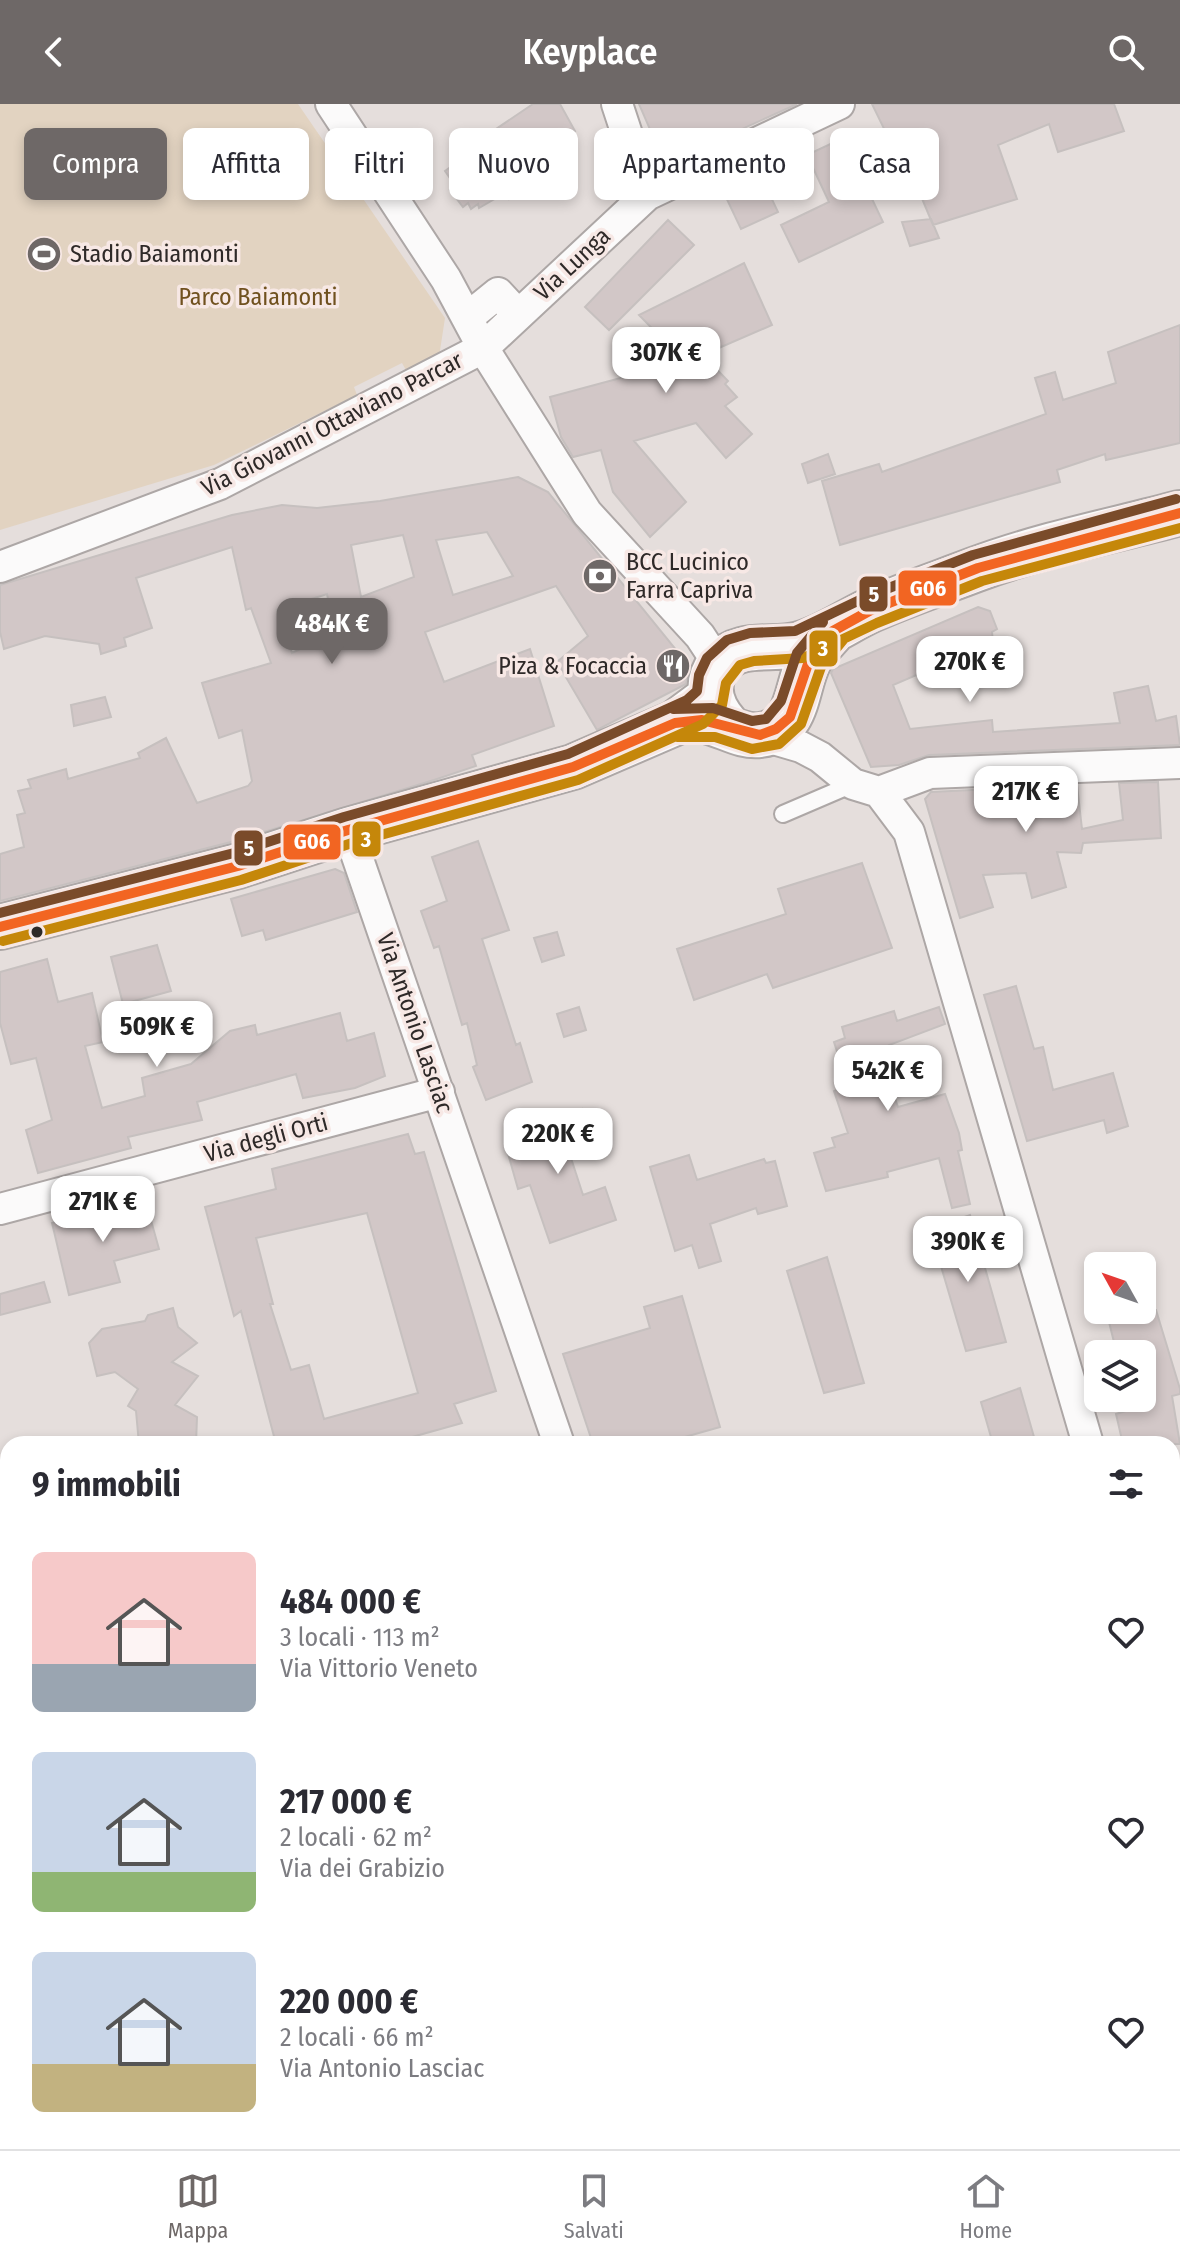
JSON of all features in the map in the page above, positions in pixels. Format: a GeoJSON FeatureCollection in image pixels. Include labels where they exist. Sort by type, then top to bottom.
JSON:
{"type":"FeatureCollection","features":[{"type":"Feature","properties":{"kind":"main road"},"geometry":{"type":"LineString","coordinates":[[0,927],[238,866],[348,830],[573,767],[675,723],[731,680],[871,610],[978,568],[1180,513]]}},
{"type":"Feature","properties":{"kind":"main road"},"geometry":{"type":"LineString","coordinates":[[731,680],[776,729],[790,717],[810,658],[833,631]]}},
{"type":"Feature","properties":{"kind":"main road"},"geometry":{"type":"LineString","coordinates":[[731,680],[784,656],[798,694]]}},
{"type":"Feature","properties":{"kind":"street"},"geometry":{"type":"LineString","coordinates":[[331,104],[446,279],[483,348],[587,513],[731,680],[790,742],[820,757],[866,788],[909,832],[1086,1436]]}},
{"type":"Feature","properties":{"kind":"street"},"geometry":{"type":"LineString","coordinates":[[617,104],[625,128]]}},
{"type":"Feature","properties":{"kind":"street","name":"Via Lunga"},"geometry":{"type":"LineString","coordinates":[[788,128],[839,104]]}},
{"type":"Feature","properties":{"kind":"street","name":"Via Lunga"},"geometry":{"type":"LineString","coordinates":[[483,348],[642,200]]}},
{"type":"Feature","properties":{"kind":"street"},"geometry":{"type":"LineString","coordinates":[[477,310],[498,293],[511,307]]}},
{"type":"Feature","properties":{"kind":"street","name":"Via Giovanni Ottaviano Parcar"},"geometry":{"type":"LineString","coordinates":[[0,567],[220,484],[483,348]]}},
{"type":"Feature","properties":{"kind":"street"},"geometry":{"type":"LineString","coordinates":[[798,694],[804,730],[820,757]]}},
{"type":"Feature","properties":{"kind":"street"},"geometry":{"type":"LineString","coordinates":[[866,788],[930,773],[1180,763]]}},
{"type":"Feature","properties":{"kind":"street","name":"Via Antonio Lasciac"},"geometry":{"type":"LineString","coordinates":[[348,830],[556,1436]]}},
{"type":"Feature","properties":{"kind":"street","name":"Via degli Orti"},"geometry":{"type":"LineString","coordinates":[[0,1209],[439,1092]]}},
{"type":"Feature","properties":{"kind":"lane"},"geometry":{"type":"LineString","coordinates":[[783,814],[866,788]]}},
{"type":"Feature","properties":{"kind":"green space","name":"Parco Baiamonti"},"geometry":{"type":"Polygon","coordinates":[[[0,104],[298,104],[325,143],[325,200],[364,200],[445,318],[439,357],[407,372],[402,363],[354,387],[357,395],[214,465],[0,530],[0,104]]]}},
{"type":"Feature","properties":{"kind":"building"},"geometry":{"type":"Polygon","coordinates":[[[533,104],[560,104],[573,128],[497,128],[533,104]]]}},
{"type":"Feature","properties":{"kind":"building"},"geometry":{"type":"Polygon","coordinates":[[[639,104],[797,104],[744,128],[649,128],[639,104]]]}},
{"type":"Feature","properties":{"kind":"building"},"geometry":{"type":"Polygon","coordinates":[[[872,104],[1114,104],[1124,131],[1058,152],[1049,124],[998,145],[1017,199],[933,225],[923,200],[939,200],[939,128],[884,128],[872,104]]]}},
{"type":"Feature","properties":{"kind":"building"},"geometry":{"type":"Polygon","coordinates":[[[830,144],[830,200],[873,200],[883,222],[799,262],[781,225],[829,202],[814,170],[814,152],[830,144]]]}},
{"type":"Feature","properties":{"kind":"building"},"geometry":{"type":"Polygon","coordinates":[[[458,200],[493,200],[479,208],[478,204],[471,209],[468,203],[463,207],[458,200]]]}},
{"type":"Feature","properties":{"kind":"building"},"geometry":{"type":"Polygon","coordinates":[[[727,200],[772,200],[778,212],[741,229],[727,200]]]}},
{"type":"Feature","properties":{"kind":"building"},"geometry":{"type":"Polygon","coordinates":[[[931,219],[939,238],[910,246],[902,222],[931,219]]]}},
{"type":"Feature","properties":{"kind":"building"},"geometry":{"type":"Polygon","coordinates":[[[668,220],[694,245],[609,330],[585,307],[668,220]]]}},
{"type":"Feature","properties":{"kind":"building"},"geometry":{"type":"Polygon","coordinates":[[[744,263],[772,325],[698,357],[704,356],[728,381],[725,384],[737,397],[725,406],[752,434],[726,458],[696,423],[634,441],[686,502],[650,537],[613,492],[601,450],[573,457],[561,437],[550,397],[684,361],[639,315],[744,263]]]}},
{"type":"Feature","properties":{"kind":"building"},"geometry":{"type":"Polygon","coordinates":[[[1180,325],[1180,443],[1106,460],[1105,454],[1057,470],[1060,482],[840,545],[822,481],[879,464],[882,472],[1046,414],[1035,378],[1055,372],[1063,400],[1116,383],[1108,352],[1180,325]]]}},
{"type":"Feature","properties":{"kind":"building"},"geometry":{"type":"Polygon","coordinates":[[[828,454],[835,474],[808,483],[802,464],[828,454]]]}},
{"type":"Feature","properties":{"kind":"building"},"geometry":{"type":"Polygon","coordinates":[[[518,477],[548,492],[690,667],[686,684],[597,730],[557,662],[588,636],[556,586],[425,632],[444,682],[530,649],[554,726],[472,755],[476,766],[434,780],[231,842],[0,901],[0,854],[24,847],[17,815],[25,813],[18,791],[31,788],[28,780],[66,769],[68,779],[140,758],[138,753],[166,738],[197,803],[248,786],[252,781],[242,730],[219,738],[202,683],[271,663],[251,608],[246,610],[232,547],[136,578],[152,628],[124,638],[126,646],[101,654],[99,644],[45,636],[4,649],[0,632],[0,585],[232,515],[282,505],[317,508],[380,501],[518,477]],[[487,532],[436,540],[453,595],[513,576],[487,532]],[[403,535],[351,545],[361,597],[414,577],[403,535]],[[327,594],[277,610],[292,653],[335,632],[327,594]]]}},
{"type":"Feature","properties":{"kind":"building"},"geometry":{"type":"Polygon","coordinates":[[[978,607],[990,611],[997,629],[992,632],[993,642],[893,685],[910,729],[992,720],[993,732],[1120,723],[1114,693],[1148,686],[1156,721],[1176,716],[1180,745],[929,755],[899,765],[871,767],[831,673],[833,669],[978,607]]]}},
{"type":"Feature","properties":{"kind":"building"},"geometry":{"type":"Polygon","coordinates":[[[105,697],[111,717],[74,726],[71,705],[105,697]]]}},
{"type":"Feature","properties":{"kind":"building"},"geometry":{"type":"Polygon","coordinates":[[[1158,782],[1161,838],[1083,843],[1081,853],[1057,852],[1066,887],[1032,898],[1026,873],[983,875],[993,907],[960,918],[925,799],[931,792],[1077,785],[1082,829],[1123,820],[1119,783],[1158,782]]]}},
{"type":"Feature","properties":{"kind":"building"},"geometry":{"type":"Polygon","coordinates":[[[478,841],[509,930],[482,939],[516,1045],[520,1043],[532,1082],[486,1100],[473,1067],[477,1065],[467,1023],[462,1025],[439,946],[434,948],[421,911],[447,901],[432,857],[478,841]]]}},
{"type":"Feature","properties":{"kind":"building"},"geometry":{"type":"Polygon","coordinates":[[[862,863],[892,948],[773,988],[767,974],[694,1000],[677,949],[786,914],[778,889],[862,863]]]}},
{"type":"Feature","properties":{"kind":"building"},"geometry":{"type":"Polygon","coordinates":[[[335,869],[344,873],[357,912],[266,940],[263,930],[242,936],[231,899],[335,869]]]}},
{"type":"Feature","properties":{"kind":"building"},"geometry":{"type":"Polygon","coordinates":[[[557,932],[564,955],[542,962],[534,938],[557,932]]]}},
{"type":"Feature","properties":{"kind":"building"},"geometry":{"type":"Polygon","coordinates":[[[157,945],[171,991],[123,1004],[111,957],[157,945]]]}},
{"type":"Feature","properties":{"kind":"building"},"geometry":{"type":"Polygon","coordinates":[[[47,959],[58,1002],[92,993],[103,1042],[85,1046],[102,1108],[145,1096],[142,1078],[191,1064],[230,1031],[255,1025],[257,1035],[340,1013],[347,1041],[374,1033],[385,1076],[355,1088],[303,1098],[296,1074],[197,1102],[202,1120],[128,1137],[131,1148],[38,1173],[26,1130],[52,1120],[36,1058],[11,1064],[0,1023],[0,972],[47,959]]]}},
{"type":"Feature","properties":{"kind":"building"},"geometry":{"type":"Polygon","coordinates":[[[1016,986],[1034,1049],[1043,1047],[1053,1090],[1113,1073],[1128,1126],[1107,1133],[1104,1120],[1027,1141],[984,995],[1016,986]]]}},
{"type":"Feature","properties":{"kind":"building"},"geometry":{"type":"Polygon","coordinates":[[[579,1007],[586,1030],[564,1037],[557,1014],[579,1007]]]}},
{"type":"Feature","properties":{"kind":"building"},"geometry":{"type":"Polygon","coordinates":[[[939,1007],[945,1024],[889,1045],[894,1060],[883,1064],[898,1107],[945,1094],[959,1133],[962,1150],[958,1151],[970,1204],[952,1208],[939,1158],[887,1172],[888,1177],[826,1191],[814,1153],[835,1147],[832,1138],[848,1133],[834,1091],[848,1086],[834,1042],[845,1038],[842,1027],[894,1011],[897,1021],[939,1007]]]}},
{"type":"Feature","properties":{"kind":"building"},"geometry":{"type":"Polygon","coordinates":[[[582,1109],[591,1131],[576,1136],[581,1152],[570,1155],[583,1195],[605,1187],[616,1220],[550,1243],[530,1185],[518,1189],[505,1143],[515,1140],[512,1133],[582,1109]]]}},
{"type":"Feature","properties":{"kind":"building"},"geometry":{"type":"Polygon","coordinates":[[[408,1134],[415,1154],[424,1152],[496,1391],[454,1404],[462,1423],[416,1436],[274,1436],[241,1311],[234,1316],[205,1207],[276,1189],[272,1169],[408,1134]],[[367,1213],[256,1238],[273,1304],[270,1304],[291,1370],[309,1365],[324,1419],[418,1393],[367,1213]]]}},
{"type":"Feature","properties":{"kind":"building"},"geometry":{"type":"Polygon","coordinates":[[[689,1155],[697,1180],[764,1159],[766,1163],[775,1161],[787,1206],[758,1214],[756,1208],[710,1224],[721,1261],[699,1268],[692,1245],[675,1251],[650,1167],[689,1155]]]}},
{"type":"Feature","properties":{"kind":"building"},"geometry":{"type":"Polygon","coordinates":[[[145,1199],[159,1249],[114,1261],[120,1282],[69,1295],[52,1223],[145,1199]]]}},
{"type":"Feature","properties":{"kind":"building"},"geometry":{"type":"Polygon","coordinates":[[[970,1215],[1006,1342],[966,1351],[930,1229],[970,1215]]]}},
{"type":"Feature","properties":{"kind":"building"},"geometry":{"type":"Polygon","coordinates":[[[827,1257],[864,1383],[824,1393],[787,1271],[827,1257]]]}},
{"type":"Feature","properties":{"kind":"building"},"geometry":{"type":"Polygon","coordinates":[[[44,1282],[50,1302],[0,1315],[0,1294],[44,1282]]]}},
{"type":"Feature","properties":{"kind":"building"},"geometry":{"type":"Polygon","coordinates":[[[682,1296],[720,1427],[688,1436],[590,1436],[563,1354],[650,1328],[644,1307],[682,1296]]]}},
{"type":"Feature","properties":{"kind":"building"},"geometry":{"type":"Polygon","coordinates":[[[173,1308],[178,1327],[197,1343],[172,1362],[198,1376],[175,1405],[197,1417],[196,1436],[138,1436],[136,1411],[128,1406],[138,1389],[115,1372],[97,1376],[89,1343],[102,1329],[145,1321],[148,1315],[173,1308]]]}},
{"type":"Feature","properties":{"kind":"building"},"geometry":{"type":"Polygon","coordinates":[[[1156,1310],[1180,1389],[1180,1394],[1172,1396],[1179,1436],[1121,1436],[1116,1414],[1156,1412],[1156,1340],[1114,1340],[1110,1324],[1156,1324],[1156,1310]]]}},
{"type":"Feature","properties":{"kind":"building"},"geometry":{"type":"Polygon","coordinates":[[[1020,1388],[1034,1436],[991,1436],[981,1402],[1020,1388]]]}},
{"type":"Feature","properties":{"kind":"transit line","name":"5"},"geometry":{"type":"LineString","coordinates":[[0,913],[234,853],[344,817],[568,754],[687,700],[697,691],[699,675],[707,658],[727,640],[750,633],[795,631],[866,597],[973,555],[1176,499]]}},
{"type":"Feature","properties":{"kind":"transit line","name":"G06"},"geometry":{"type":"LineString","coordinates":[[0,927],[238,866],[348,830],[573,767],[675,723],[702,720],[760,735],[776,729],[790,717],[810,658],[833,631],[871,610],[978,568],[1180,513]]}},
{"type":"Feature","properties":{"kind":"transit line","name":"3"},"geometry":{"type":"LineString","coordinates":[[3,941],[241,880],[352,843],[578,780],[703,724],[722,705],[726,683],[740,665],[754,661],[803,658],[877,623],[982,581],[1180,528]]}},
{"type":"Feature","properties":{"kind":"transit line","name":"5"},"geometry":{"type":"LineString","coordinates":[[673,709],[713,708],[752,721],[766,719],[781,701],[797,653],[823,622]]}},
{"type":"Feature","properties":{"kind":"transit line","name":"3"},"geometry":{"type":"LineString","coordinates":[[677,737],[715,737],[752,749],[779,744],[801,724],[821,667],[843,640]]}},
{"type":"Feature","properties":{"kind":"place","name":"Stadio Baiamonti"},"geometry":{"type":"Point","coordinates":[44,254]}},
{"type":"Feature","properties":{"kind":"place","name":"BCC Lucinico Farra Capriva"},"geometry":{"type":"Point","coordinates":[600,576]}},
{"type":"Feature","properties":{"kind":"place","name":"Piza & Focaccia"},"geometry":{"type":"Point","coordinates":[673,666]}}]}
